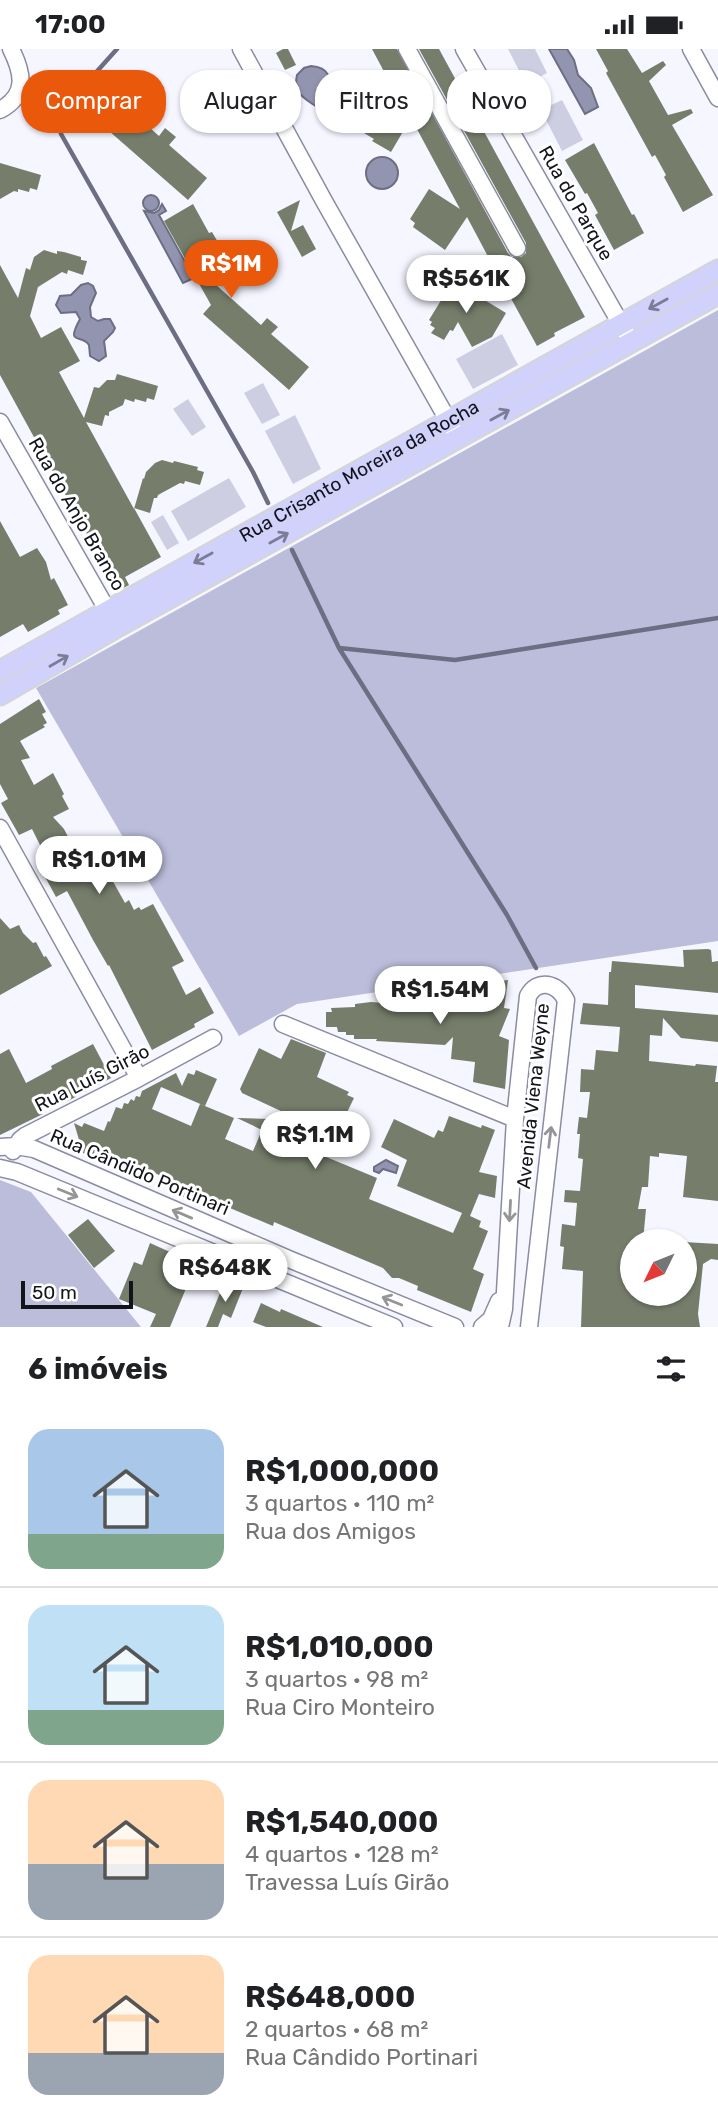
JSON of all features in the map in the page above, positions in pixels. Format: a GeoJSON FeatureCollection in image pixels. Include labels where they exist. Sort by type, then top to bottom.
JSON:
{"type":"FeatureCollection","features":[{"type":"Feature","properties":{"kind":"main road","name":"Rua Crisanto Moreira da Rocha"},"geometry":{"type":"LineString","coordinates":[[454,430],[621,324],[718,270]]}},
{"type":"Feature","properties":{"kind":"main road","name":"Rua Crisanto Moreira da Rocha"},"geometry":{"type":"LineString","coordinates":[[0,671],[112,619],[454,430],[631,342],[718,294]]}},
{"type":"Feature","properties":{"kind":"main road","name":"Rua Crisanto Moreira da Rocha"},"geometry":{"type":"LineString","coordinates":[[0,695],[112,619]]}},
{"type":"Feature","properties":{"kind":"street"},"geometry":{"type":"LineString","coordinates":[[0,110],[17,96],[21,87],[19,66],[11,49]]}},
{"type":"Feature","properties":{"kind":"street"},"geometry":{"type":"LineString","coordinates":[[242,49],[324,201],[454,430]]}},
{"type":"Feature","properties":{"kind":"street"},"geometry":{"type":"LineString","coordinates":[[407,49],[517,248]]}},
{"type":"Feature","properties":{"kind":"street","name":"Rua do Parque"},"geometry":{"type":"LineString","coordinates":[[464,49],[631,342]]}},
{"type":"Feature","properties":{"kind":"street"},"geometry":{"type":"LineString","coordinates":[[691,49],[718,98]]}},
{"type":"Feature","properties":{"kind":"street","name":"Rua do Anjo Branco"},"geometry":{"type":"LineString","coordinates":[[0,422],[112,619]]}},
{"type":"Feature","properties":{"kind":"street"},"geometry":{"type":"LineString","coordinates":[[0,828],[139,1078]]}},
{"type":"Feature","properties":{"kind":"street","name":"Avenida Viena Weyne"},"geometry":{"type":"LineString","coordinates":[[500,1327],[505,1309],[515,1119],[528,996],[537,986],[546,984],[560,990],[566,1000],[529,1327]]}},
{"type":"Feature","properties":{"kind":"street"},"geometry":{"type":"LineString","coordinates":[[283,1024],[515,1119]]}},
{"type":"Feature","properties":{"kind":"street","name":"Rua Luís Girão"},"geometry":{"type":"LineString","coordinates":[[2,1168],[8,1146],[213,1038]]}},
{"type":"Feature","properties":{"kind":"street","name":"Rua Cândido Portinari"},"geometry":{"type":"LineString","coordinates":[[8,1146],[34,1149],[291,1260],[455,1327]]}},
{"type":"Feature","properties":{"kind":"street"},"geometry":{"type":"LineString","coordinates":[[2,1168],[17,1171],[394,1327]]}},
{"type":"Feature","properties":{"kind":"street"},"geometry":{"type":"LineString","coordinates":[[283,1281],[291,1260]]}},
{"type":"Feature","properties":{"kind":"street"},"geometry":{"type":"LineString","coordinates":[[482,1327],[491,1318],[506,1283]]}},
{"type":"Feature","properties":{"kind":"street"},"geometry":{"type":"LineString","coordinates":[[532,1292],[538,1305],[537,1327]]}},
{"type":"Feature","properties":{"kind":"shaded area"},"geometry":{"type":"Polygon","coordinates":[[[508,49],[535,49],[546,70],[519,70],[508,49]]]}},
{"type":"Feature","properties":{"kind":"shaded area"},"geometry":{"type":"Polygon","coordinates":[[[549,49],[567,49],[574,60],[578,75],[591,88],[598,107],[585,114],[549,49]]]}},
{"type":"Feature","properties":{"kind":"shaded area"},"geometry":{"type":"Polygon","coordinates":[[[311,66],[324,70],[315,70],[315,106],[301,94],[301,71],[311,66]]]}},
{"type":"Feature","properties":{"kind":"shaded area"},"geometry":{"type":"Polygon","coordinates":[[[562,100],[583,140],[562,151],[551,130],[551,105],[562,100]]]}},
{"type":"Feature","properties":{"kind":"shaded area"},"geometry":{"type":"Polygon","coordinates":[[[382,157],[394,161],[398,173],[394,185],[382,189],[370,185],[366,173],[370,161],[382,157]]]}},
{"type":"Feature","properties":{"kind":"shaded area"},"geometry":{"type":"Polygon","coordinates":[[[148,195],[154,195],[159,203],[157,209],[148,211],[143,206],[143,200],[148,195]]]}},
{"type":"Feature","properties":{"kind":"shaded area"},"geometry":{"type":"Polygon","coordinates":[[[162,204],[166,211],[159,215],[194,278],[183,283],[144,211],[154,213],[162,204]]]}},
{"type":"Feature","properties":{"kind":"shaded area"},"geometry":{"type":"Polygon","coordinates":[[[88,283],[96,293],[90,307],[91,317],[98,321],[110,319],[115,328],[104,341],[106,356],[99,361],[90,356],[86,342],[74,336],[80,319],[76,312],[61,313],[56,305],[60,296],[71,295],[81,285],[88,283]]]}},
{"type":"Feature","properties":{"kind":"shaded area"},"geometry":{"type":"Polygon","coordinates":[[[718,310],[718,941],[297,1004],[239,1036],[36,688],[718,310]]]}},
{"type":"Feature","properties":{"kind":"shaded area"},"geometry":{"type":"Polygon","coordinates":[[[502,334],[518,365],[473,389],[456,359],[502,334]]]}},
{"type":"Feature","properties":{"kind":"shaded area"},"geometry":{"type":"Polygon","coordinates":[[[263,383],[280,415],[262,424],[244,393],[263,383]]]}},
{"type":"Feature","properties":{"kind":"shaded area"},"geometry":{"type":"Polygon","coordinates":[[[188,399],[206,427],[192,436],[173,409],[188,399]]]}},
{"type":"Feature","properties":{"kind":"shaded area"},"geometry":{"type":"Polygon","coordinates":[[[295,415],[321,469],[293,484],[265,431],[295,415]]]}},
{"type":"Feature","properties":{"kind":"shaded area"},"geometry":{"type":"Polygon","coordinates":[[[229,478],[246,507],[188,541],[171,511],[229,478]]]}},
{"type":"Feature","properties":{"kind":"shaded area"},"geometry":{"type":"Polygon","coordinates":[[[163,515],[179,543],[167,550],[151,522],[163,515]]]}},
{"type":"Feature","properties":{"kind":"shaded area"},"geometry":{"type":"Polygon","coordinates":[[[386,1160],[398,1166],[396,1173],[383,1169],[379,1173],[374,1171],[374,1167],[386,1160]]]}},
{"type":"Feature","properties":{"kind":"shaded area"},"geometry":{"type":"Polygon","coordinates":[[[0,1180],[31,1192],[141,1327],[0,1327],[0,1180]]]}},
{"type":"Feature","properties":{"kind":"building"},"geometry":{"type":"Polygon","coordinates":[[[288,49],[296,65],[285,70],[276,53],[288,49]]]}},
{"type":"Feature","properties":{"kind":"building"},"geometry":{"type":"Polygon","coordinates":[[[372,49],[397,49],[408,70],[383,70],[372,49]]]}},
{"type":"Feature","properties":{"kind":"building"},"geometry":{"type":"Polygon","coordinates":[[[419,49],[439,49],[450,70],[447,70],[447,100],[433,70],[419,49]]]}},
{"type":"Feature","properties":{"kind":"building"},"geometry":{"type":"Polygon","coordinates":[[[596,49],[627,49],[642,73],[663,61],[666,65],[649,81],[668,115],[691,109],[693,113],[672,125],[713,195],[683,212],[655,155],[652,157],[606,73],[608,71],[596,49]]]}},
{"type":"Feature","properties":{"kind":"building"},"geometry":{"type":"Polygon","coordinates":[[[433,115],[508,253],[512,257],[521,257],[526,253],[526,243],[465,133],[485,133],[585,317],[554,333],[555,336],[537,346],[503,284],[486,274],[492,264],[467,217],[445,250],[413,227],[415,223],[410,219],[429,189],[460,209],[419,133],[433,133],[433,115]]]}},
{"type":"Feature","properties":{"kind":"building"},"geometry":{"type":"Polygon","coordinates":[[[166,129],[176,137],[169,145],[207,178],[188,200],[111,133],[156,133],[159,136],[166,133],[166,129]]]}},
{"type":"Feature","properties":{"kind":"building"},"geometry":{"type":"Polygon","coordinates":[[[364,133],[402,133],[391,152],[372,141],[374,139],[364,133]]]}},
{"type":"Feature","properties":{"kind":"building"},"geometry":{"type":"Polygon","coordinates":[[[594,143],[644,233],[614,250],[595,215],[598,213],[565,160],[594,143]]]}},
{"type":"Feature","properties":{"kind":"building"},"geometry":{"type":"Polygon","coordinates":[[[0,163],[41,175],[37,190],[30,188],[29,192],[18,189],[18,192],[14,191],[0,199],[0,163]]]}},
{"type":"Feature","properties":{"kind":"building"},"geometry":{"type":"Polygon","coordinates":[[[300,200],[291,231],[303,225],[316,249],[302,257],[277,212],[300,200]]]}},
{"type":"Feature","properties":{"kind":"building"},"geometry":{"type":"Polygon","coordinates":[[[193,204],[209,233],[212,232],[219,244],[216,246],[232,275],[215,284],[261,325],[267,318],[278,327],[271,334],[309,367],[289,390],[203,314],[211,305],[164,221],[193,204]]]}},
{"type":"Feature","properties":{"kind":"building"},"geometry":{"type":"Polygon","coordinates":[[[44,250],[57,254],[57,251],[64,252],[87,261],[83,275],[68,270],[67,274],[62,272],[38,287],[30,316],[41,338],[61,327],[80,361],[59,372],[84,418],[94,387],[99,388],[107,380],[115,380],[117,374],[158,386],[154,400],[147,398],[146,402],[135,399],[134,402],[125,399],[123,405],[109,412],[109,416],[105,415],[102,426],[86,422],[161,557],[125,577],[129,585],[118,591],[0,375],[0,265],[18,298],[26,268],[30,270],[34,257],[44,250]]]}},
{"type":"Feature","properties":{"kind":"building"},"geometry":{"type":"Polygon","coordinates":[[[463,280],[476,288],[473,293],[506,313],[492,337],[472,347],[458,322],[444,340],[431,333],[435,328],[430,325],[432,322],[429,320],[451,284],[460,285],[463,280]]]}},
{"type":"Feature","properties":{"kind":"building"},"geometry":{"type":"Polygon","coordinates":[[[162,460],[174,461],[198,467],[197,470],[204,472],[200,485],[185,481],[184,484],[180,483],[154,498],[150,513],[134,508],[143,478],[155,463],[162,460]]]}},
{"type":"Feature","properties":{"kind":"building"},"geometry":{"type":"Polygon","coordinates":[[[0,521],[20,557],[37,548],[46,562],[51,580],[54,578],[68,605],[58,610],[60,614],[28,632],[23,624],[0,637],[0,521]]]}},
{"type":"Feature","properties":{"kind":"building"},"geometry":{"type":"Polygon","coordinates":[[[39,699],[46,712],[42,714],[47,723],[43,725],[45,727],[20,741],[30,758],[21,760],[34,785],[53,773],[69,809],[53,817],[64,829],[77,854],[93,846],[98,856],[105,852],[113,865],[106,869],[125,903],[129,900],[134,910],[139,907],[141,910],[153,904],[184,961],[172,967],[186,995],[200,987],[214,1013],[194,1024],[195,1027],[152,1050],[109,965],[67,891],[56,897],[43,873],[51,874],[32,829],[19,835],[1,803],[8,799],[0,784],[0,724],[39,699]]]}},
{"type":"Feature","properties":{"kind":"building"},"geometry":{"type":"Polygon","coordinates":[[[0,918],[10,929],[19,925],[33,943],[36,942],[52,966],[0,995],[0,918]]]}},
{"type":"Feature","properties":{"kind":"building"},"geometry":{"type":"Polygon","coordinates":[[[683,950],[711,950],[712,962],[718,961],[718,993],[635,985],[635,1008],[718,1015],[718,1042],[681,1038],[663,1018],[662,1036],[650,1035],[649,1061],[717,1066],[715,1082],[718,1082],[718,1201],[683,1197],[687,1156],[659,1153],[659,1157],[650,1156],[648,1187],[642,1187],[638,1209],[646,1209],[644,1229],[620,1229],[620,1306],[697,1306],[697,1243],[718,1244],[718,1260],[711,1259],[703,1264],[698,1314],[700,1327],[581,1327],[583,1271],[562,1269],[562,1224],[575,1226],[577,1203],[564,1202],[565,1190],[580,1191],[583,1159],[578,1158],[580,1134],[577,1134],[579,1117],[587,1118],[590,1092],[580,1092],[581,1069],[594,1070],[596,1050],[618,1052],[620,1027],[580,1024],[583,1003],[608,1005],[612,961],[684,967],[683,950]]]}},
{"type":"Feature","properties":{"kind":"building"},"geometry":{"type":"Polygon","coordinates":[[[508,980],[504,1008],[510,1009],[499,1036],[509,1040],[505,1089],[473,1082],[475,1062],[451,1059],[453,1037],[445,1045],[376,1041],[377,1039],[354,1039],[354,1035],[338,1032],[337,1027],[326,1027],[326,1012],[332,1012],[331,1008],[355,1007],[355,1004],[371,1002],[422,1006],[423,993],[464,988],[486,989],[487,983],[508,980]]]}},
{"type":"Feature","properties":{"kind":"building"},"geometry":{"type":"Polygon","coordinates":[[[291,1039],[326,1053],[317,1077],[349,1092],[347,1095],[354,1098],[334,1139],[278,1137],[377,1178],[369,1199],[453,1233],[462,1213],[397,1186],[407,1160],[381,1147],[394,1119],[434,1138],[438,1130],[443,1132],[449,1116],[481,1128],[482,1125],[495,1130],[479,1172],[497,1176],[495,1198],[479,1194],[470,1216],[481,1221],[479,1227],[488,1231],[473,1269],[484,1274],[471,1312],[417,1290],[418,1286],[392,1278],[383,1268],[274,1222],[273,1226],[218,1203],[215,1212],[197,1205],[198,1203],[179,1195],[183,1186],[133,1163],[96,1149],[93,1157],[83,1153],[74,1123],[82,1127],[84,1123],[104,1131],[116,1107],[122,1109],[124,1103],[128,1104],[131,1099],[134,1101],[136,1096],[140,1097],[142,1091],[176,1073],[182,1086],[188,1073],[194,1075],[196,1070],[217,1079],[205,1106],[161,1087],[152,1109],[191,1126],[200,1104],[234,1118],[225,1139],[253,1151],[262,1130],[237,1118],[300,1120],[242,1093],[240,1089],[259,1048],[281,1059],[291,1039]]]}},
{"type":"Feature","properties":{"kind":"building"},"geometry":{"type":"Polygon","coordinates":[[[93,1044],[111,1078],[68,1101],[65,1092],[37,1107],[43,1114],[0,1135],[0,1054],[9,1049],[26,1083],[52,1069],[51,1066],[93,1044]]]}},
{"type":"Feature","properties":{"kind":"building"},"geometry":{"type":"Polygon","coordinates":[[[88,1219],[115,1251],[94,1268],[68,1235],[88,1219]]]}},
{"type":"Feature","properties":{"kind":"building"},"geometry":{"type":"Polygon","coordinates":[[[150,1243],[197,1262],[170,1327],[150,1327],[156,1314],[119,1299],[134,1262],[142,1265],[150,1243]]]}},
{"type":"Feature","properties":{"kind":"building"},"geometry":{"type":"Polygon","coordinates":[[[225,1281],[243,1288],[231,1318],[223,1314],[218,1327],[206,1327],[225,1281]]]}},
{"type":"Feature","properties":{"kind":"building"},"geometry":{"type":"Polygon","coordinates":[[[261,1303],[323,1327],[266,1327],[253,1322],[261,1303]]]}},
{"type":"Feature","properties":{"kind":"waterway"},"geometry":{"type":"LineString","coordinates":[[117,49],[91,78],[58,99],[61,134],[268,503]]}},
{"type":"Feature","properties":{"kind":"waterway"},"geometry":{"type":"LineString","coordinates":[[292,550],[339,648],[455,660],[718,618]]}},
{"type":"Feature","properties":{"kind":"waterway"},"geometry":{"type":"LineString","coordinates":[[339,648],[507,915],[536,968]]}}]}
